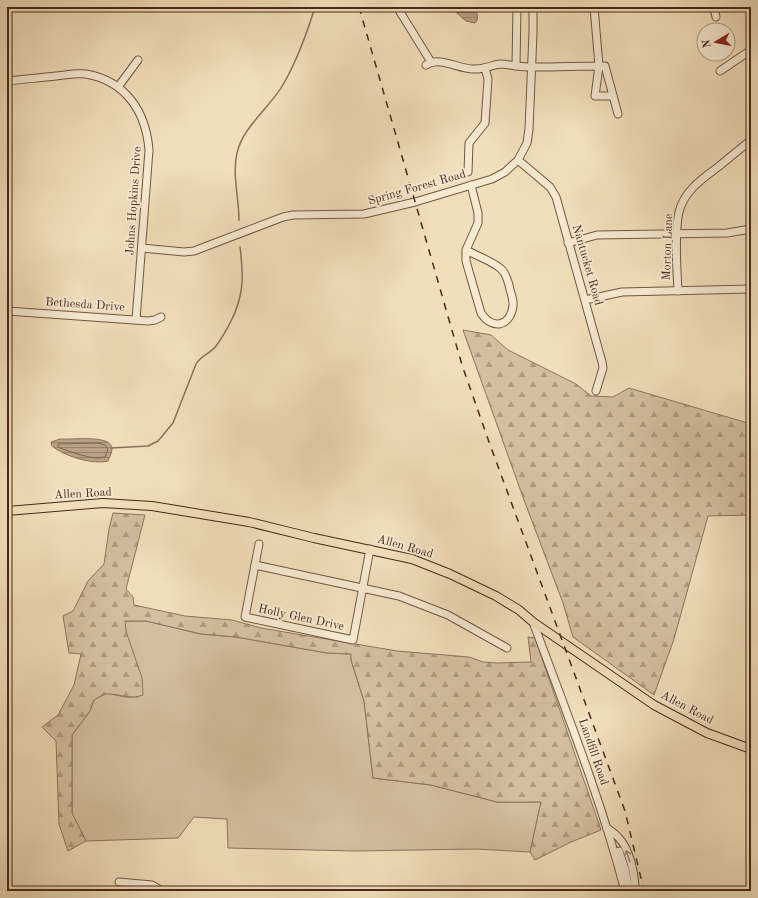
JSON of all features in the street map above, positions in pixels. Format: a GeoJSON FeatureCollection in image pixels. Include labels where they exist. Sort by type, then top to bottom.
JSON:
{"type":"FeatureCollection","features":[{"type":"Feature","properties":{"kind":"main road","name":"Allen Road"},"geometry":{"type":"LineString","coordinates":[[7,511],[103,503],[152,506],[249,522],[314,538],[412,559],[450,574],[496,596],[519,610],[533,622],[654,705],[707,733],[751,749]]}},
{"type":"Feature","properties":{"kind":"street"},"geometry":{"type":"LineString","coordinates":[[397,7],[428,63],[446,63],[472,69],[485,68],[499,64],[532,67],[605,66],[618,114]]}},
{"type":"Feature","properties":{"kind":"street"},"geometry":{"type":"LineString","coordinates":[[516,7],[516,66]]}},
{"type":"Feature","properties":{"kind":"street","name":"Spring Forest Road"},"geometry":{"type":"LineString","coordinates":[[142,248],[184,252],[194,251],[282,217],[293,215],[364,214],[415,202],[472,185],[505,172],[518,160],[527,143],[532,67],[532,7]]}},
{"type":"Feature","properties":{"kind":"street"},"geometry":{"type":"LineString","coordinates":[[594,7],[599,66],[595,96],[613,96]]}},
{"type":"Feature","properties":{"kind":"street"},"geometry":{"type":"LineString","coordinates":[[714,7],[716,17]]}},
{"type":"Feature","properties":{"kind":"street"},"geometry":{"type":"LineString","coordinates":[[720,71],[751,50]]}},
{"type":"Feature","properties":{"kind":"street"},"geometry":{"type":"LineString","coordinates":[[118,87],[138,60]]}},
{"type":"Feature","properties":{"kind":"street"},"geometry":{"type":"LineString","coordinates":[[468,172],[469,143],[485,124],[488,79],[485,68]]}},
{"type":"Feature","properties":{"kind":"street","name":"Johns Hopkins Drive"},"geometry":{"type":"LineString","coordinates":[[7,81],[85,74],[99,78],[118,87],[128,96],[142,117],[148,133],[149,150],[136,320]]}},
{"type":"Feature","properties":{"kind":"street","name":"Morton Lane"},"geometry":{"type":"LineString","coordinates":[[678,291],[677,234],[678,212],[682,202],[688,192],[698,182],[751,140]]}},
{"type":"Feature","properties":{"kind":"street","name":"Nantucket Road"},"geometry":{"type":"LineString","coordinates":[[518,160],[550,187],[556,197],[602,362],[603,368],[596,391]]}},
{"type":"Feature","properties":{"kind":"street"},"geometry":{"type":"LineString","coordinates":[[466,250],[501,268],[505,273],[513,301],[513,308],[507,320],[502,324],[496,325],[486,320],[481,314],[466,261],[466,250],[478,223],[478,213],[472,185]]}},
{"type":"Feature","properties":{"kind":"street"},"geometry":{"type":"LineString","coordinates":[[568,242],[597,235],[677,234],[727,232],[751,229]]}},
{"type":"Feature","properties":{"kind":"street"},"geometry":{"type":"LineString","coordinates":[[585,300],[622,292],[751,289]]}},
{"type":"Feature","properties":{"kind":"street","name":"Bethesda Drive"},"geometry":{"type":"LineString","coordinates":[[7,310],[136,320],[155,320],[161,317]]}},
{"type":"Feature","properties":{"kind":"street","name":"Holly Glen Drive"},"geometry":{"type":"LineString","coordinates":[[260,544],[245,617],[353,640],[370,549]]}},
{"type":"Feature","properties":{"kind":"street"},"geometry":{"type":"LineString","coordinates":[[255,565],[399,596],[448,615],[507,648]]}},
{"type":"Feature","properties":{"kind":"street","name":"Landfill Road"},"geometry":{"type":"LineString","coordinates":[[533,622],[609,829],[625,891]]}},
{"type":"Feature","properties":{"kind":"street"},"geometry":{"type":"LineString","coordinates":[[609,829],[625,868],[629,891]]}},
{"type":"Feature","properties":{"kind":"street"},"geometry":{"type":"LineString","coordinates":[[609,829],[619,837],[626,850],[635,876],[635,891]]}},
{"type":"Feature","properties":{"kind":"street"},"geometry":{"type":"LineString","coordinates":[[119,882],[152,885],[162,891]]}},
{"type":"Feature","properties":{"kind":"green space"},"geometry":{"type":"Polygon","coordinates":[[[463,330],[491,335],[508,350],[576,384],[591,396],[613,397],[629,388],[751,424],[751,515],[708,516],[674,639],[654,695],[573,637],[563,603],[463,330]]]}},
{"type":"Feature","properties":{"kind":"green space"},"geometry":{"type":"Polygon","coordinates":[[[113,513],[145,515],[126,589],[133,597],[134,605],[185,616],[232,620],[261,628],[397,651],[469,657],[483,662],[531,662],[528,637],[535,638],[601,830],[571,842],[535,860],[530,852],[541,802],[497,802],[431,785],[373,778],[364,701],[351,660],[351,654],[327,653],[236,637],[201,634],[146,621],[125,621],[126,631],[142,678],[143,695],[130,697],[106,694],[101,696],[94,700],[90,711],[72,735],[72,813],[86,841],[68,851],[59,824],[56,741],[42,727],[58,715],[74,685],[81,654],[69,653],[63,616],[73,611],[88,581],[104,564],[113,513]]]}},
{"type":"Feature","properties":{"kind":"green space"},"geometry":{"type":"Polygon","coordinates":[[[124,621],[146,621],[201,634],[236,637],[327,653],[352,654],[351,660],[364,701],[373,778],[431,785],[497,802],[541,802],[530,852],[476,849],[355,851],[228,848],[227,819],[194,817],[178,838],[86,841],[72,814],[72,735],[90,711],[93,700],[107,693],[125,697],[138,697],[124,621]]]}},
{"type":"Feature","properties":{"kind":"water"},"geometry":{"type":"Polygon","coordinates":[[[450,7],[476,7],[478,18],[475,23],[466,21],[450,7]]]}},
{"type":"Feature","properties":{"kind":"water"},"geometry":{"type":"Polygon","coordinates":[[[60,439],[90,439],[106,441],[111,444],[112,452],[108,461],[95,462],[79,459],[57,450],[52,446],[51,442],[60,439]]]}},
{"type":"Feature","properties":{"kind":"waterway"},"geometry":{"type":"LineString","coordinates":[[239,220],[235,169],[240,143],[251,125],[284,83],[309,27],[315,7]]}},
{"type":"Feature","properties":{"kind":"waterway"},"geometry":{"type":"LineString","coordinates":[[111,448],[148,446],[158,441],[173,423],[196,364],[218,344],[238,305],[242,287],[240,247]]}},
{"type":"Feature","properties":{"kind":"railway"},"geometry":{"type":"LineString","coordinates":[[359,7],[462,365],[625,811],[644,891]]}}]}
